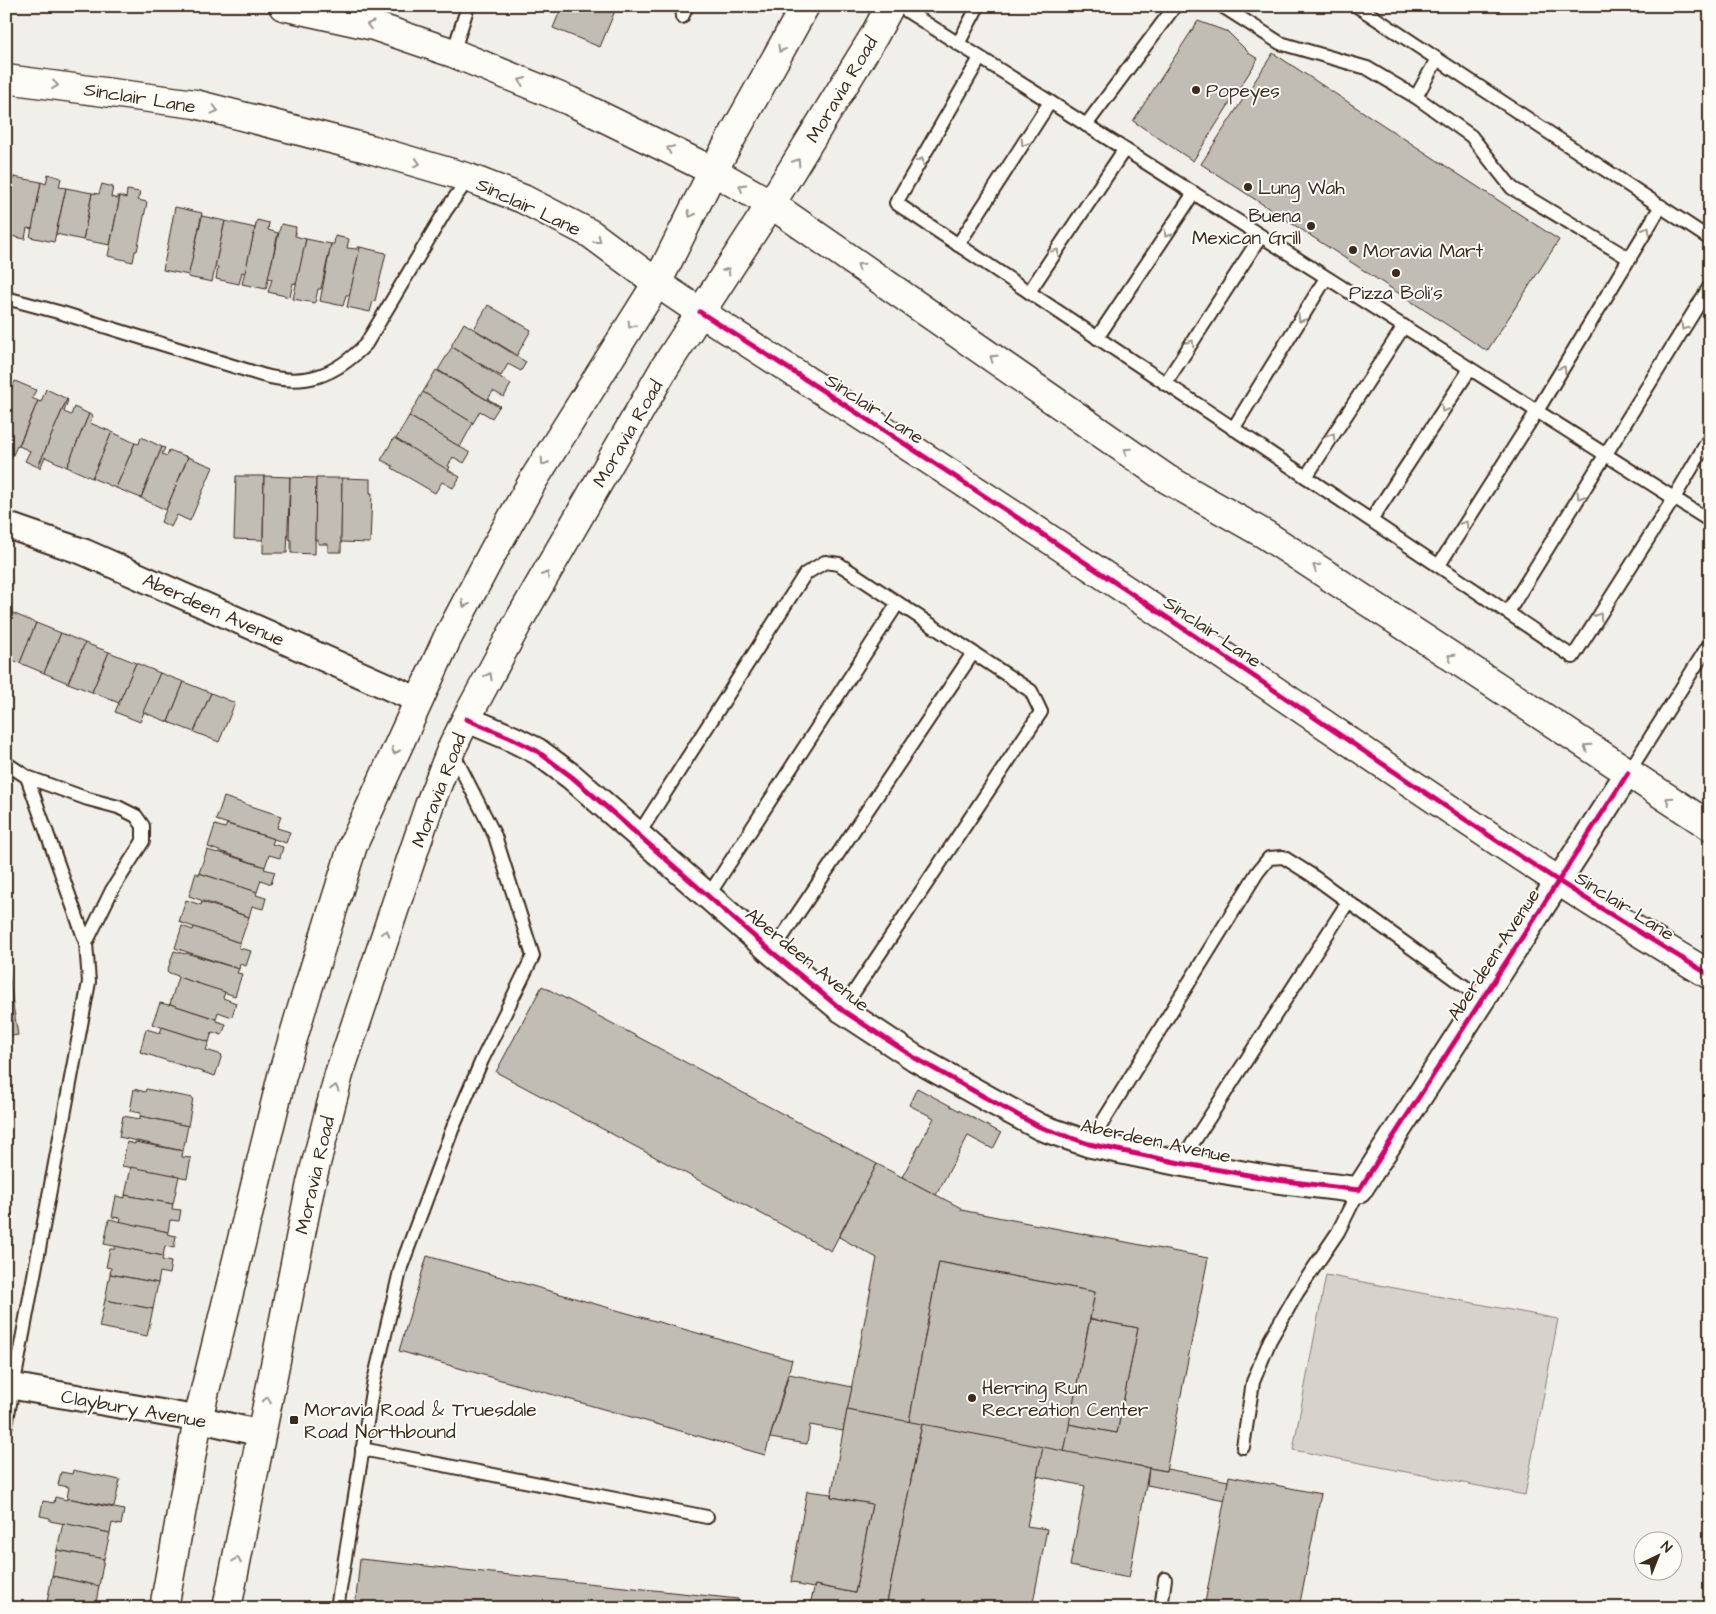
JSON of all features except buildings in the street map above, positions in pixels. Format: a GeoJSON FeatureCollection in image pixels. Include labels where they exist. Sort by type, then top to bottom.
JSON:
{"type":"FeatureCollection","features":[{"type":"Feature","properties":{"kind":"main road"},"geometry":{"type":"LineString","coordinates":[[283,6],[374,26],[454,53],[570,101],[714,171],[771,204],[1166,479],[1266,535],[1710,826]]}},
{"type":"Feature","properties":{"kind":"main road"},"geometry":{"type":"LineString","coordinates":[[164,1608],[198,1419],[282,1076],[300,1011],[353,845],[418,700],[456,621],[534,479],[656,283],[714,171],[805,6]]}},
{"type":"Feature","properties":{"kind":"main road","name":"Moravia Road"},"geometry":{"type":"LineString","coordinates":[[228,1608],[260,1433],[310,1183],[339,1074],[429,806],[452,750],[466,719],[521,617],[664,367],[771,204],[874,36],[890,6]]}},
{"type":"Feature","properties":{"kind":"main road","name":"Sinclair Lane"},"geometry":{"type":"LineString","coordinates":[[6,79],[195,104],[370,150],[469,178],[523,199],[591,234],[656,283],[877,426],[1239,666],[1558,882],[1710,974]]}},
{"type":"Feature","properties":{"kind":"street","name":"Aberdeen Avenue"},"geometry":{"type":"LineString","coordinates":[[6,525],[84,552],[418,700]]}},
{"type":"Feature","properties":{"kind":"street","name":"Aberdeen Avenue"},"geometry":{"type":"LineString","coordinates":[[466,719],[537,751],[572,777],[772,952],[842,1010],[915,1058],[990,1100],[1040,1126],[1088,1144],[1277,1180],[1359,1190],[1628,774]]}},
{"type":"Feature","properties":{"kind":"street","name":"Claybury Avenue"},"geometry":{"type":"LineString","coordinates":[[10,1385],[198,1419],[260,1433]]}},
{"type":"Feature","properties":{"kind":"lane"},"geometry":{"type":"LineString","coordinates":[[454,53],[468,6]]}},
{"type":"Feature","properties":{"kind":"lane"},"geometry":{"type":"LineString","coordinates":[[898,6],[1710,521]]}},
{"type":"Feature","properties":{"kind":"lane"},"geometry":{"type":"LineString","coordinates":[[958,44],[978,6]]}},
{"type":"Feature","properties":{"kind":"lane"},"geometry":{"type":"LineString","coordinates":[[1086,125],[1175,6]]}},
{"type":"Feature","properties":{"kind":"lane"},"geometry":{"type":"LineString","coordinates":[[1222,6],[1280,43],[1367,68],[1416,97],[1471,136],[1512,188],[1630,260]]}},
{"type":"Feature","properties":{"kind":"lane"},"geometry":{"type":"LineString","coordinates":[[1357,6],[1710,239]]}},
{"type":"Feature","properties":{"kind":"lane"},"geometry":{"type":"LineString","coordinates":[[980,58],[896,204],[1164,384],[1372,519],[1573,657],[1674,498],[1710,437]]}},
{"type":"Feature","properties":{"kind":"lane"},"geometry":{"type":"LineString","coordinates":[[1416,97],[1437,59]]}},
{"type":"Feature","properties":{"kind":"lane"},"geometry":{"type":"LineString","coordinates":[[958,245],[1050,102]]}},
{"type":"Feature","properties":{"kind":"lane"},"geometry":{"type":"LineString","coordinates":[[1028,292],[1124,150]]}},
{"type":"Feature","properties":{"kind":"lane"},"geometry":{"type":"LineString","coordinates":[[6,298],[62,313],[280,380],[312,378],[331,372],[355,355],[366,344],[446,210],[469,178]]}},
{"type":"Feature","properties":{"kind":"lane"},"geometry":{"type":"LineString","coordinates":[[1097,338],[1194,193]]}},
{"type":"Feature","properties":{"kind":"lane"},"geometry":{"type":"LineString","coordinates":[[1439,565],[1630,260],[1660,206]]}},
{"type":"Feature","properties":{"kind":"lane"},"geometry":{"type":"LineString","coordinates":[[1164,384],[1261,236]]}},
{"type":"Feature","properties":{"kind":"lane"},"geometry":{"type":"LineString","coordinates":[[1233,429],[1326,278]]}},
{"type":"Feature","properties":{"kind":"lane"},"geometry":{"type":"LineString","coordinates":[[1508,612],[1710,286]]}},
{"type":"Feature","properties":{"kind":"lane"},"geometry":{"type":"LineString","coordinates":[[1306,477],[1404,326]]}},
{"type":"Feature","properties":{"kind":"lane"},"geometry":{"type":"LineString","coordinates":[[1372,519],[1470,368]]}},
{"type":"Feature","properties":{"kind":"lane"},"geometry":{"type":"LineString","coordinates":[[638,835],[805,574],[825,562],[839,564],[1031,691],[1041,712],[842,1010]]}},
{"type":"Feature","properties":{"kind":"lane"},"geometry":{"type":"LineString","coordinates":[[708,896],[898,603]]}},
{"type":"Feature","properties":{"kind":"lane"},"geometry":{"type":"LineString","coordinates":[[1628,774],[1710,643]]}},
{"type":"Feature","properties":{"kind":"lane"},"geometry":{"type":"LineString","coordinates":[[772,952],[973,653]]}},
{"type":"Feature","properties":{"kind":"lane"},"geometry":{"type":"LineString","coordinates":[[337,1608],[372,1385],[401,1267],[460,1112],[482,1060],[533,956],[495,836],[452,750]]}},
{"type":"Feature","properties":{"kind":"lane"},"geometry":{"type":"LineString","coordinates":[[6,763],[27,777],[88,799],[118,807],[136,816],[143,826],[143,841],[112,890],[86,942]]}},
{"type":"Feature","properties":{"kind":"lane"},"geometry":{"type":"LineString","coordinates":[[6,1425],[10,1385],[70,1087],[89,982],[86,942],[27,777]]}},
{"type":"Feature","properties":{"kind":"lane"},"geometry":{"type":"LineString","coordinates":[[1088,1144],[1257,873],[1269,858],[1283,858],[1310,874],[1482,999]]}},
{"type":"Feature","properties":{"kind":"lane"},"geometry":{"type":"LineString","coordinates":[[1180,1163],[1348,902]]}},
{"type":"Feature","properties":{"kind":"lane"},"geometry":{"type":"LineString","coordinates":[[1243,1447],[1254,1382],[1270,1340],[1297,1293],[1338,1232],[1359,1190]]}},
{"type":"Feature","properties":{"kind":"lane"},"geometry":{"type":"LineString","coordinates":[[362,1449],[707,1517]]}},
{"type":"Feature","properties":{"kind":"lane"},"geometry":{"type":"LineString","coordinates":[[1160,1608],[1165,1579]]}},
{"type":"Feature","properties":{"kind":"shaded area"},"geometry":{"type":"Polygon","coordinates":[[[1326,1275],[1558,1319],[1525,1495],[1293,1450],[1326,1275]]]}},
{"type":"Feature","properties":{"kind":"cycle path"},"geometry":{"type":"LineString","coordinates":[[700,312],[1041,533],[1532,864],[1710,975]]}},
{"type":"Feature","properties":{"kind":"cycle path"},"geometry":{"type":"LineString","coordinates":[[466,719],[537,751],[572,777],[772,952],[842,1010],[915,1058],[1040,1127],[1089,1144],[1180,1163],[1277,1180],[1359,1190],[1628,773]]}},
{"type":"Feature","properties":{"kind":"place","name":"Popeyes"},"geometry":{"type":"Point","coordinates":[1196,90]}},
{"type":"Feature","properties":{"kind":"place","name":"Lung Wah"},"geometry":{"type":"Point","coordinates":[1248,187]}},
{"type":"Feature","properties":{"kind":"place","name":"Buena Mexican Grill"},"geometry":{"type":"Point","coordinates":[1311,226]}},
{"type":"Feature","properties":{"kind":"place","name":"Moravia Mart"},"geometry":{"type":"Point","coordinates":[1353,250]}},
{"type":"Feature","properties":{"kind":"place","name":"Pizza Boli's"},"geometry":{"type":"Point","coordinates":[1396,273]}},
{"type":"Feature","properties":{"kind":"place","name":"Herring Run Recreation Center"},"geometry":{"type":"Point","coordinates":[972,1398]}},
{"type":"Feature","properties":{"kind":"place","name":"Moravia Road & Truesdale Road Northbound"},"geometry":{"type":"Point","coordinates":[294,1420]}}]}
